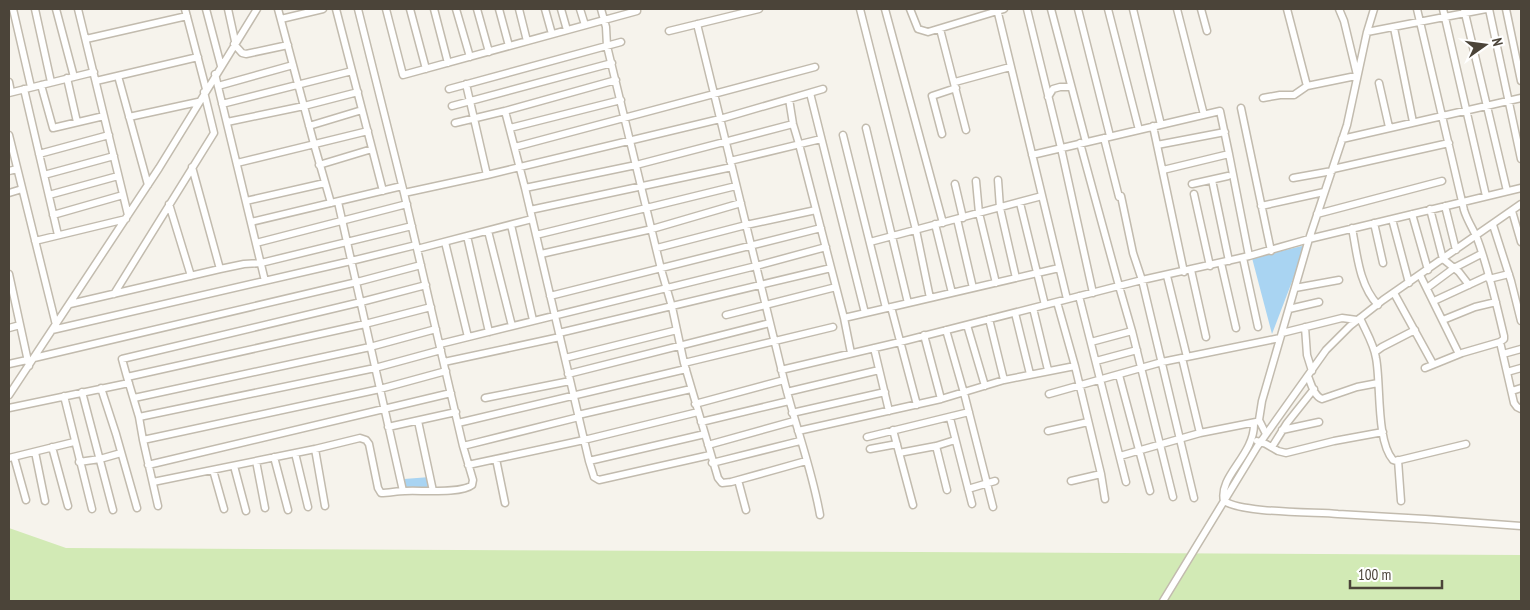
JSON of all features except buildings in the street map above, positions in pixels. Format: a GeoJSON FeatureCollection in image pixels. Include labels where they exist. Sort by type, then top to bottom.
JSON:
{"type":"FeatureCollection","features":[{"type":"Feature","properties":{"kind":"street"},"geometry":{"type":"LineString","coordinates":[[13,9],[32,87]]}},
{"type":"Feature","properties":{"kind":"street"},"geometry":{"type":"LineString","coordinates":[[35,9],[51,82]]}},
{"type":"Feature","properties":{"kind":"street"},"geometry":{"type":"LineString","coordinates":[[56,9],[77,122]]}},
{"type":"Feature","properties":{"kind":"street"},"geometry":{"type":"LineString","coordinates":[[78,9],[127,217]]}},
{"type":"Feature","properties":{"kind":"street"},"geometry":{"type":"LineString","coordinates":[[206,9],[221,66]]}},
{"type":"Feature","properties":{"kind":"street"},"geometry":{"type":"LineString","coordinates":[[228,9],[235,43],[242,53],[246,54],[288,45]]}},
{"type":"Feature","properties":{"kind":"street"},"geometry":{"type":"LineString","coordinates":[[9,393],[148,185],[205,90],[257,9]]}},
{"type":"Feature","properties":{"kind":"street"},"geometry":{"type":"LineString","coordinates":[[278,9],[325,183],[342,220],[348,241],[403,491]]}},
{"type":"Feature","properties":{"kind":"street"},"geometry":{"type":"LineString","coordinates":[[281,19],[323,9]]}},
{"type":"Feature","properties":{"kind":"street"},"geometry":{"type":"LineString","coordinates":[[336,9],[383,191]]}},
{"type":"Feature","properties":{"kind":"street"},"geometry":{"type":"LineString","coordinates":[[153,482],[274,458],[360,438],[366,440],[369,444],[380,492],[433,491],[463,489],[471,486],[473,480],[463,446],[412,226],[358,9]]}},
{"type":"Feature","properties":{"kind":"street"},"geometry":{"type":"LineString","coordinates":[[386,9],[403,75],[636,11]]}},
{"type":"Feature","properties":{"kind":"street"},"geometry":{"type":"LineString","coordinates":[[410,9],[426,69]]}},
{"type":"Feature","properties":{"kind":"street"},"geometry":{"type":"LineString","coordinates":[[434,9],[448,63]]}},
{"type":"Feature","properties":{"kind":"street"},"geometry":{"type":"LineString","coordinates":[[456,9],[470,57]]}},
{"type":"Feature","properties":{"kind":"street"},"geometry":{"type":"LineString","coordinates":[[478,9],[489,52]]}},
{"type":"Feature","properties":{"kind":"street"},"geometry":{"type":"LineString","coordinates":[[499,9],[509,46]]}},
{"type":"Feature","properties":{"kind":"street"},"geometry":{"type":"LineString","coordinates":[[519,9],[527,41]]}},
{"type":"Feature","properties":{"kind":"street"},"geometry":{"type":"LineString","coordinates":[[545,9],[552,34]]}},
{"type":"Feature","properties":{"kind":"street"},"geometry":{"type":"LineString","coordinates":[[561,9],[567,30]]}},
{"type":"Feature","properties":{"kind":"street"},"geometry":{"type":"LineString","coordinates":[[580,9],[585,26]]}},
{"type":"Feature","properties":{"kind":"street"},"geometry":{"type":"LineString","coordinates":[[601,9],[605,20],[607,46],[668,288],[691,390],[712,463],[720,481],[738,480],[806,461]]}},
{"type":"Feature","properties":{"kind":"street"},"geometry":{"type":"LineString","coordinates":[[669,31],[759,9]]}},
{"type":"Feature","properties":{"kind":"street"},"geometry":{"type":"LineString","coordinates":[[860,9],[916,230],[930,298]]}},
{"type":"Feature","properties":{"kind":"street"},"geometry":{"type":"LineString","coordinates":[[885,9],[943,223]]}},
{"type":"Feature","properties":{"kind":"street"},"geometry":{"type":"LineString","coordinates":[[910,9],[918,29],[928,32],[940,30],[1000,9],[1010,67],[1067,299]]}},
{"type":"Feature","properties":{"kind":"street"},"geometry":{"type":"LineString","coordinates":[[1027,9],[1061,148],[1093,293]]}},
{"type":"Feature","properties":{"kind":"street"},"geometry":{"type":"LineString","coordinates":[[1051,9],[1173,497]]}},
{"type":"Feature","properties":{"kind":"street"},"geometry":{"type":"LineString","coordinates":[[1078,9],[1120,196],[1194,498]]}},
{"type":"Feature","properties":{"kind":"street"},"geometry":{"type":"LineString","coordinates":[[1108,9],[1140,130]]}},
{"type":"Feature","properties":{"kind":"street"},"geometry":{"type":"LineString","coordinates":[[1133,9],[1161,124]]}},
{"type":"Feature","properties":{"kind":"street"},"geometry":{"type":"LineString","coordinates":[[1177,9],[1204,115]]}},
{"type":"Feature","properties":{"kind":"street"},"geometry":{"type":"LineString","coordinates":[[1201,9],[1207,31]]}},
{"type":"Feature","properties":{"kind":"street"},"geometry":{"type":"LineString","coordinates":[[1287,9],[1307,86]]}},
{"type":"Feature","properties":{"kind":"street"},"geometry":{"type":"LineString","coordinates":[[1338,9],[1344,21],[1357,77]]}},
{"type":"Feature","properties":{"kind":"street"},"geometry":{"type":"LineString","coordinates":[[1224,501],[1223,490],[1248,450],[1252,440],[1309,239],[1342,139],[1374,9]]}},
{"type":"Feature","properties":{"kind":"street"},"geometry":{"type":"LineString","coordinates":[[1417,9],[1462,202],[1470,227],[1476,236],[1489,277],[1504,336],[1504,339],[1500,342],[1459,354],[1424,368]]}},
{"type":"Feature","properties":{"kind":"street"},"geometry":{"type":"LineString","coordinates":[[1442,9],[1486,196]]}},
{"type":"Feature","properties":{"kind":"street"},"geometry":{"type":"LineString","coordinates":[[1367,32],[1444,18],[1465,11],[1487,9],[1521,159]]}},
{"type":"Feature","properties":{"kind":"street"},"geometry":{"type":"LineString","coordinates":[[1506,9],[1521,81]]}},
{"type":"Feature","properties":{"kind":"street"},"geometry":{"type":"LineString","coordinates":[[1465,11],[1507,191]]}},
{"type":"Feature","properties":{"kind":"street"},"geometry":{"type":"LineString","coordinates":[[86,39],[186,12],[198,57],[214,133],[114,294]]}},
{"type":"Feature","properties":{"kind":"street"},"geometry":{"type":"LineString","coordinates":[[697,24],[794,422],[816,489],[820,515]]}},
{"type":"Feature","properties":{"kind":"street"},"geometry":{"type":"LineString","coordinates":[[1394,28],[1412,122]]}},
{"type":"Feature","properties":{"kind":"street"},"geometry":{"type":"LineString","coordinates":[[940,30],[966,130]]}},
{"type":"Feature","properties":{"kind":"street"},"geometry":{"type":"LineString","coordinates":[[449,89],[622,42]]}},
{"type":"Feature","properties":{"kind":"street"},"geometry":{"type":"LineString","coordinates":[[96,81],[198,57]]}},
{"type":"Feature","properties":{"kind":"street"},"geometry":{"type":"LineString","coordinates":[[452,106],[612,63]]}},
{"type":"Feature","properties":{"kind":"street"},"geometry":{"type":"LineString","coordinates":[[218,86],[293,65]]}},
{"type":"Feature","properties":{"kind":"street"},"geometry":{"type":"LineString","coordinates":[[515,146],[815,67]]}},
{"type":"Feature","properties":{"kind":"street"},"geometry":{"type":"LineString","coordinates":[[942,134],[932,96],[955,85],[1010,67]]}},
{"type":"Feature","properties":{"kind":"street"},"geometry":{"type":"LineString","coordinates":[[222,104],[352,71]]}},
{"type":"Feature","properties":{"kind":"street"},"geometry":{"type":"LineString","coordinates":[[9,82],[10,92],[94,72]]}},
{"type":"Feature","properties":{"kind":"street"},"geometry":{"type":"LineString","coordinates":[[215,74],[265,281]]}},
{"type":"Feature","properties":{"kind":"street"},"geometry":{"type":"LineString","coordinates":[[118,76],[148,185]]}},
{"type":"Feature","properties":{"kind":"street"},"geometry":{"type":"LineString","coordinates":[[1263,98],[1294,95],[1307,86],[1357,77]]}},
{"type":"Feature","properties":{"kind":"street"},"geometry":{"type":"LineString","coordinates":[[455,122],[505,111],[616,80]]}},
{"type":"Feature","properties":{"kind":"street"},"geometry":{"type":"LineString","coordinates":[[1379,83],[1388,127]]}},
{"type":"Feature","properties":{"kind":"street"},"geometry":{"type":"LineString","coordinates":[[466,84],[487,175]]}},
{"type":"Feature","properties":{"kind":"street"},"geometry":{"type":"LineString","coordinates":[[41,85],[53,128],[104,116]]}},
{"type":"Feature","properties":{"kind":"street"},"geometry":{"type":"LineString","coordinates":[[1048,97],[1053,89],[1071,87]]}},
{"type":"Feature","properties":{"kind":"street"},"geometry":{"type":"LineString","coordinates":[[24,89],[58,235]]}},
{"type":"Feature","properties":{"kind":"street"},"geometry":{"type":"LineString","coordinates":[[251,222],[383,191],[487,175],[720,119],[823,89]]}},
{"type":"Feature","properties":{"kind":"street"},"geometry":{"type":"LineString","coordinates":[[227,122],[304,106],[358,92]]}},
{"type":"Feature","properties":{"kind":"street"},"geometry":{"type":"LineString","coordinates":[[810,93],[865,313]]}},
{"type":"Feature","properties":{"kind":"street"},"geometry":{"type":"LineString","coordinates":[[1342,139],[1521,98]]}},
{"type":"Feature","properties":{"kind":"street"},"geometry":{"type":"LineString","coordinates":[[789,99],[793,124],[826,246],[852,353]]}},
{"type":"Feature","properties":{"kind":"street"},"geometry":{"type":"LineString","coordinates":[[510,128],[621,100]]}},
{"type":"Feature","properties":{"kind":"street"},"geometry":{"type":"LineString","coordinates":[[129,116],[198,102]]}},
{"type":"Feature","properties":{"kind":"street"},"geometry":{"type":"LineString","coordinates":[[1242,108],[1270,251]]}},
{"type":"Feature","properties":{"kind":"street"},"geometry":{"type":"LineString","coordinates":[[309,126],[362,110]]}},
{"type":"Feature","properties":{"kind":"street"},"geometry":{"type":"LineString","coordinates":[[1032,155],[1220,110],[1258,327]]}},
{"type":"Feature","properties":{"kind":"street"},"geometry":{"type":"LineString","coordinates":[[505,111],[541,254],[588,462],[594,477],[599,480],[710,455]]}},
{"type":"Feature","properties":{"kind":"street"},"geometry":{"type":"LineString","coordinates":[[525,188],[636,164],[793,124]]}},
{"type":"Feature","properties":{"kind":"street"},"geometry":{"type":"LineString","coordinates":[[1153,126],[1187,271],[1206,337]]}},
{"type":"Feature","properties":{"kind":"street"},"geometry":{"type":"LineString","coordinates":[[866,128],[908,303]]}},
{"type":"Feature","properties":{"kind":"street"},"geometry":{"type":"LineString","coordinates":[[237,163],[368,131]]}},
{"type":"Feature","properties":{"kind":"street"},"geometry":{"type":"LineString","coordinates":[[1157,145],[1225,132]]}},
{"type":"Feature","properties":{"kind":"street"},"geometry":{"type":"LineString","coordinates":[[9,135],[11,151],[35,241],[54,328]]}},
{"type":"Feature","properties":{"kind":"street"},"geometry":{"type":"LineString","coordinates":[[39,154],[109,135]]}},
{"type":"Feature","properties":{"kind":"street"},"geometry":{"type":"LineString","coordinates":[[843,135],[888,308],[900,342],[917,405]]}},
{"type":"Feature","properties":{"kind":"street"},"geometry":{"type":"LineString","coordinates":[[530,210],[731,164],[821,139]]}},
{"type":"Feature","properties":{"kind":"street"},"geometry":{"type":"LineString","coordinates":[[1293,178],[1449,143]]}},
{"type":"Feature","properties":{"kind":"street"},"geometry":{"type":"LineString","coordinates":[[320,165],[372,149]]}},
{"type":"Feature","properties":{"kind":"street"},"geometry":{"type":"LineString","coordinates":[[1163,170],[1228,154]]}},
{"type":"Feature","properties":{"kind":"street"},"geometry":{"type":"LineString","coordinates":[[44,175],[114,156]]}},
{"type":"Feature","properties":{"kind":"street"},"geometry":{"type":"LineString","coordinates":[[192,167],[220,269]]}},
{"type":"Feature","properties":{"kind":"street"},"geometry":{"type":"LineString","coordinates":[[9,171],[17,169]]}},
{"type":"Feature","properties":{"kind":"street"},"geometry":{"type":"LineString","coordinates":[[49,195],[118,176]]}},
{"type":"Feature","properties":{"kind":"street"},"geometry":{"type":"LineString","coordinates":[[1192,184],[1228,176]]}},
{"type":"Feature","properties":{"kind":"street"},"geometry":{"type":"LineString","coordinates":[[998,180],[1000,208],[1016,278]]}},
{"type":"Feature","properties":{"kind":"street"},"geometry":{"type":"LineString","coordinates":[[1212,180],[1229,261]]}},
{"type":"Feature","properties":{"kind":"street"},"geometry":{"type":"LineString","coordinates":[[976,181],[979,213],[996,283]]}},
{"type":"Feature","properties":{"kind":"street"},"geometry":{"type":"LineString","coordinates":[[1317,214],[1442,181]]}},
{"type":"Feature","properties":{"kind":"street"},"geometry":{"type":"LineString","coordinates":[[246,201],[325,183]]}},
{"type":"Feature","properties":{"kind":"street"},"geometry":{"type":"LineString","coordinates":[[955,184],[973,288]]}},
{"type":"Feature","properties":{"kind":"street"},"geometry":{"type":"LineString","coordinates":[[536,235],[736,186]]}},
{"type":"Feature","properties":{"kind":"street"},"geometry":{"type":"LineString","coordinates":[[781,370],[900,342],[1142,280],[1210,266],[1352,228],[1521,188]]}},
{"type":"Feature","properties":{"kind":"street"},"geometry":{"type":"LineString","coordinates":[[9,193],[22,190]]}},
{"type":"Feature","properties":{"kind":"street"},"geometry":{"type":"LineString","coordinates":[[1261,206],[1324,192]]}},
{"type":"Feature","properties":{"kind":"street"},"geometry":{"type":"LineString","coordinates":[[1194,194],[1210,266]]}},
{"type":"Feature","properties":{"kind":"street"},"geometry":{"type":"LineString","coordinates":[[53,215],[123,195]]}},
{"type":"Feature","properties":{"kind":"street"},"geometry":{"type":"LineString","coordinates":[[870,242],[1042,196]]}},
{"type":"Feature","properties":{"kind":"street"},"geometry":{"type":"LineString","coordinates":[[541,254],[652,228],[740,203]]}},
{"type":"Feature","properties":{"kind":"street"},"geometry":{"type":"LineString","coordinates":[[1020,203],[1045,305]]}},
{"type":"Feature","properties":{"kind":"street"},"geometry":{"type":"LineString","coordinates":[[169,204],[191,276]]}},
{"type":"Feature","properties":{"kind":"street"},"geometry":{"type":"LineString","coordinates":[[256,243],[406,204]]}},
{"type":"Feature","properties":{"kind":"street"},"geometry":{"type":"LineString","coordinates":[[1163,601],[1260,443],[1326,350],[1378,304],[1521,204]]}},
{"type":"Feature","properties":{"kind":"street"},"geometry":{"type":"LineString","coordinates":[[1446,206],[1456,250]]}},
{"type":"Feature","properties":{"kind":"street"},"geometry":{"type":"LineString","coordinates":[[657,248],[746,225],[816,210]]}},
{"type":"Feature","properties":{"kind":"street"},"geometry":{"type":"LineString","coordinates":[[1430,210],[1443,259],[1454,268],[1469,286]]}},
{"type":"Feature","properties":{"kind":"street"},"geometry":{"type":"LineString","coordinates":[[1512,211],[1521,242]]}},
{"type":"Feature","properties":{"kind":"street"},"geometry":{"type":"LineString","coordinates":[[1412,214],[1428,270]]}},
{"type":"Feature","properties":{"kind":"street"},"geometry":{"type":"LineString","coordinates":[[35,241],[127,217]]}},
{"type":"Feature","properties":{"kind":"street"},"geometry":{"type":"LineString","coordinates":[[54,328],[445,242],[532,219]]}},
{"type":"Feature","properties":{"kind":"street"},"geometry":{"type":"LineString","coordinates":[[1392,219],[1409,283]]}},
{"type":"Feature","properties":{"kind":"street"},"geometry":{"type":"LineString","coordinates":[[1374,223],[1383,263]]}},
{"type":"Feature","properties":{"kind":"street"},"geometry":{"type":"LineString","coordinates":[[936,224],[952,293]]}},
{"type":"Feature","properties":{"kind":"street"},"geometry":{"type":"LineString","coordinates":[[511,225],[533,320]]}},
{"type":"Feature","properties":{"kind":"street"},"geometry":{"type":"LineString","coordinates":[[1493,225],[1509,274],[1521,322]]}},
{"type":"Feature","properties":{"kind":"street"},"geometry":{"type":"LineString","coordinates":[[70,304],[220,269],[261,263],[412,226]]}},
{"type":"Feature","properties":{"kind":"street"},"geometry":{"type":"LineString","coordinates":[[550,296],[821,228]]}},
{"type":"Feature","properties":{"kind":"street"},"geometry":{"type":"LineString","coordinates":[[1352,228],[1364,281],[1372,298],[1378,304]]}},
{"type":"Feature","properties":{"kind":"street"},"geometry":{"type":"LineString","coordinates":[[488,231],[512,326]]}},
{"type":"Feature","properties":{"kind":"street"},"geometry":{"type":"LineString","coordinates":[[467,236],[489,332]]}},
{"type":"Feature","properties":{"kind":"street"},"geometry":{"type":"LineString","coordinates":[[445,242],[468,337]]}},
{"type":"Feature","properties":{"kind":"street"},"geometry":{"type":"LineString","coordinates":[[139,417],[375,368],[468,337],[756,266],[826,246]]}},
{"type":"Feature","properties":{"kind":"street"},"geometry":{"type":"LineString","coordinates":[[1427,288],[1454,268],[1481,254]]}},
{"type":"Feature","properties":{"kind":"street"},"geometry":{"type":"LineString","coordinates":[[1221,263],[1236,328]]}},
{"type":"Feature","properties":{"kind":"street"},"geometry":{"type":"LineString","coordinates":[[9,364],[30,361],[421,265]]}},
{"type":"Feature","properties":{"kind":"street"},"geometry":{"type":"LineString","coordinates":[[444,362],[831,268]]}},
{"type":"Feature","properties":{"kind":"street"},"geometry":{"type":"LineString","coordinates":[[844,318],[1059,268]]}},
{"type":"Feature","properties":{"kind":"street"},"geometry":{"type":"LineString","coordinates":[[9,274],[12,300],[30,361]]}},
{"type":"Feature","properties":{"kind":"street"},"geometry":{"type":"LineString","coordinates":[[1434,301],[1489,277],[1509,274]]}},
{"type":"Feature","properties":{"kind":"street"},"geometry":{"type":"LineString","coordinates":[[1420,275],[1459,354]]}},
{"type":"Feature","properties":{"kind":"street"},"geometry":{"type":"LineString","coordinates":[[1167,276],[1200,433]]}},
{"type":"Feature","properties":{"kind":"street"},"geometry":{"type":"LineString","coordinates":[[1295,288],[1339,280]]}},
{"type":"Feature","properties":{"kind":"street"},"geometry":{"type":"LineString","coordinates":[[158,506],[139,417],[122,360],[426,285]]}},
{"type":"Feature","properties":{"kind":"street"},"geometry":{"type":"LineString","coordinates":[[726,315],[836,287]]}},
{"type":"Feature","properties":{"kind":"street"},"geometry":{"type":"LineString","coordinates":[[1394,293],[1433,364]]}},
{"type":"Feature","properties":{"kind":"street"},"geometry":{"type":"LineString","coordinates":[[1079,296],[1126,482]]}},
{"type":"Feature","properties":{"kind":"street"},"geometry":{"type":"LineString","coordinates":[[1057,302],[1075,366],[1101,474],[1105,499]]}},
{"type":"Feature","properties":{"kind":"street"},"geometry":{"type":"LineString","coordinates":[[1289,309],[1319,302]]}},
{"type":"Feature","properties":{"kind":"street"},"geometry":{"type":"LineString","coordinates":[[1443,320],[1496,302]]}},
{"type":"Feature","properties":{"kind":"street"},"geometry":{"type":"LineString","coordinates":[[9,408],[101,388],[431,307]]}},
{"type":"Feature","properties":{"kind":"street"},"geometry":{"type":"LineString","coordinates":[[1033,308],[1048,370]]}},
{"type":"Feature","properties":{"kind":"street"},"geometry":{"type":"LineString","coordinates":[[1015,313],[1030,374]]}},
{"type":"Feature","properties":{"kind":"street"},"geometry":{"type":"LineString","coordinates":[[1049,394],[1162,362],[1281,336],[1305,327],[1342,318],[1359,319]]}},
{"type":"Feature","properties":{"kind":"street"},"geometry":{"type":"LineString","coordinates":[[989,319],[1004,380]]}},
{"type":"Feature","properties":{"kind":"street"},"geometry":{"type":"LineString","coordinates":[[1359,319],[1375,352],[1383,432],[1389,456],[1392,460],[1466,444]]}},
{"type":"Feature","properties":{"kind":"street"},"geometry":{"type":"LineString","coordinates":[[485,398],[770,323]]}},
{"type":"Feature","properties":{"kind":"street"},"geometry":{"type":"LineString","coordinates":[[9,328],[20,325]]}},
{"type":"Feature","properties":{"kind":"street"},"geometry":{"type":"LineString","coordinates":[[967,325],[985,386]]}},
{"type":"Feature","properties":{"kind":"street"},"geometry":{"type":"LineString","coordinates":[[458,423],[574,396],[774,341],[834,327]]}},
{"type":"Feature","properties":{"kind":"street"},"geometry":{"type":"LineString","coordinates":[[1305,327],[1310,373],[1314,389],[1319,398],[1322,399],[1378,382]]}},
{"type":"Feature","properties":{"kind":"street"},"geometry":{"type":"LineString","coordinates":[[134,398],[370,347],[436,329]]}},
{"type":"Feature","properties":{"kind":"street"},"geometry":{"type":"LineString","coordinates":[[565,358],[677,330]]}},
{"type":"Feature","properties":{"kind":"street"},"geometry":{"type":"LineString","coordinates":[[946,330],[993,507]]}},
{"type":"Feature","properties":{"kind":"street"},"geometry":{"type":"LineString","coordinates":[[1375,352],[1382,346],[1415,330]]}},
{"type":"Feature","properties":{"kind":"street"},"geometry":{"type":"LineString","coordinates":[[1091,342],[1132,331]]}},
{"type":"Feature","properties":{"kind":"street"},"geometry":{"type":"LineString","coordinates":[[924,335],[941,399]]}},
{"type":"Feature","properties":{"kind":"street"},"geometry":{"type":"LineString","coordinates":[[1500,342],[1516,405],[1521,408]]}},
{"type":"Feature","properties":{"kind":"street"},"geometry":{"type":"LineString","coordinates":[[874,348],[890,411]]}},
{"type":"Feature","properties":{"kind":"street"},"geometry":{"type":"LineString","coordinates":[[1503,354],[1521,349]]}},
{"type":"Feature","properties":{"kind":"street"},"geometry":{"type":"LineString","coordinates":[[1096,361],[1137,350]]}},
{"type":"Feature","properties":{"kind":"street"},"geometry":{"type":"LineString","coordinates":[[798,431],[917,405],[1004,380],[1075,366]]}},
{"type":"Feature","properties":{"kind":"street"},"geometry":{"type":"LineString","coordinates":[[1507,372],[1521,368]]}},
{"type":"Feature","properties":{"kind":"street"},"geometry":{"type":"LineString","coordinates":[[787,392],[879,370]]}},
{"type":"Feature","properties":{"kind":"street"},"geometry":{"type":"LineString","coordinates":[[143,440],[380,389],[446,371]]}},
{"type":"Feature","properties":{"kind":"street"},"geometry":{"type":"LineString","coordinates":[[1119,375],[1150,491]]}},
{"type":"Feature","properties":{"kind":"street"},"geometry":{"type":"LineString","coordinates":[[695,404],[784,380]]}},
{"type":"Feature","properties":{"kind":"street"},"geometry":{"type":"LineString","coordinates":[[101,388],[137,508]]}},
{"type":"Feature","properties":{"kind":"street"},"geometry":{"type":"LineString","coordinates":[[1512,391],[1521,388]]}},
{"type":"Feature","properties":{"kind":"street"},"geometry":{"type":"LineString","coordinates":[[1272,447],[1282,430],[1314,389]]}},
{"type":"Feature","properties":{"kind":"street"},"geometry":{"type":"LineString","coordinates":[[463,446],[578,416],[691,390]]}},
{"type":"Feature","properties":{"kind":"street"},"geometry":{"type":"LineString","coordinates":[[82,392],[113,510]]}},
{"type":"Feature","properties":{"kind":"street"},"geometry":{"type":"LineString","coordinates":[[792,413],[885,392]]}},
{"type":"Feature","properties":{"kind":"street"},"geometry":{"type":"LineString","coordinates":[[148,465],[451,393]]}},
{"type":"Feature","properties":{"kind":"street"},"geometry":{"type":"LineString","coordinates":[[64,396],[92,509]]}},
{"type":"Feature","properties":{"kind":"street"},"geometry":{"type":"LineString","coordinates":[[701,422],[789,401]]}},
{"type":"Feature","properties":{"kind":"street"},"geometry":{"type":"LineString","coordinates":[[388,427],[456,412]]}},
{"type":"Feature","properties":{"kind":"street"},"geometry":{"type":"LineString","coordinates":[[468,465],[584,440],[698,412]]}},
{"type":"Feature","properties":{"kind":"street"},"geometry":{"type":"LineString","coordinates":[[867,437],[969,412]]}},
{"type":"Feature","properties":{"kind":"street"},"geometry":{"type":"LineString","coordinates":[[950,418],[972,504]]}},
{"type":"Feature","properties":{"kind":"street"},"geometry":{"type":"LineString","coordinates":[[418,421],[433,491]]}},
{"type":"Feature","properties":{"kind":"street"},"geometry":{"type":"LineString","coordinates":[[1120,456],[1200,433],[1256,421]]}},
{"type":"Feature","properties":{"kind":"street"},"geometry":{"type":"LineString","coordinates":[[1256,421],[1266,434]]}},
{"type":"Feature","properties":{"kind":"street"},"geometry":{"type":"LineString","coordinates":[[708,445],[794,422]]}},
{"type":"Feature","properties":{"kind":"street"},"geometry":{"type":"LineString","coordinates":[[1048,430],[1088,422]]}},
{"type":"Feature","properties":{"kind":"street"},"geometry":{"type":"LineString","coordinates":[[1282,430],[1319,422]]}},
{"type":"Feature","properties":{"kind":"street"},"geometry":{"type":"LineString","coordinates":[[894,430],[912,505]]}},
{"type":"Feature","properties":{"kind":"street"},"geometry":{"type":"LineString","coordinates":[[1252,440],[1286,453],[1334,441],[1383,432]]}},
{"type":"Feature","properties":{"kind":"street"},"geometry":{"type":"LineString","coordinates":[[588,462],[705,434]]}},
{"type":"Feature","properties":{"kind":"street"},"geometry":{"type":"LineString","coordinates":[[899,453],[936,446],[955,440]]}},
{"type":"Feature","properties":{"kind":"street"},"geometry":{"type":"LineString","coordinates":[[712,463],[800,441]]}},
{"type":"Feature","properties":{"kind":"street"},"geometry":{"type":"LineString","coordinates":[[26,500],[11,457],[74,442]]}},
{"type":"Feature","properties":{"kind":"street"},"geometry":{"type":"LineString","coordinates":[[870,449],[897,444]]}},
{"type":"Feature","properties":{"kind":"street"},"geometry":{"type":"LineString","coordinates":[[936,446],[947,490]]}},
{"type":"Feature","properties":{"kind":"street"},"geometry":{"type":"LineString","coordinates":[[52,448],[68,506]]}},
{"type":"Feature","properties":{"kind":"street"},"geometry":{"type":"LineString","coordinates":[[314,449],[325,506]]}},
{"type":"Feature","properties":{"kind":"street"},"geometry":{"type":"LineString","coordinates":[[35,452],[45,501]]}},
{"type":"Feature","properties":{"kind":"street"},"geometry":{"type":"LineString","coordinates":[[79,462],[121,453]]}},
{"type":"Feature","properties":{"kind":"street"},"geometry":{"type":"LineString","coordinates":[[295,453],[308,507]]}},
{"type":"Feature","properties":{"kind":"street"},"geometry":{"type":"LineString","coordinates":[[274,458],[288,510]]}},
{"type":"Feature","properties":{"kind":"street"},"geometry":{"type":"LineString","coordinates":[[496,459],[505,503]]}},
{"type":"Feature","properties":{"kind":"street"},"geometry":{"type":"LineString","coordinates":[[1398,460],[1401,501]]}},
{"type":"Feature","properties":{"kind":"street"},"geometry":{"type":"LineString","coordinates":[[256,461],[265,508]]}},
{"type":"Feature","properties":{"kind":"street"},"geometry":{"type":"LineString","coordinates":[[234,466],[246,511]]}},
{"type":"Feature","properties":{"kind":"street"},"geometry":{"type":"LineString","coordinates":[[213,470],[224,510]]}},
{"type":"Feature","properties":{"kind":"street"},"geometry":{"type":"LineString","coordinates":[[1071,482],[1101,474]]}},
{"type":"Feature","properties":{"kind":"street"},"geometry":{"type":"LineString","coordinates":[[738,480],[746,510]]}},
{"type":"Feature","properties":{"kind":"street"},"geometry":{"type":"LineString","coordinates":[[968,489],[995,482]]}},
{"type":"Feature","properties":{"kind":"street"},"geometry":{"type":"LineString","coordinates":[[1224,501],[1243,507],[1283,511],[1440,519],[1521,526]]}},
{"type":"Feature","properties":{"kind":"green space"},"geometry":{"type":"Polygon","coordinates":[[[9,528],[66,548],[1521,555],[1521,601],[9,601],[9,528]]]}},
{"type":"Feature","properties":{"kind":"water"},"geometry":{"type":"Polygon","coordinates":[[[1306,245],[1272,334],[1252,258],[1306,245]]]}},
{"type":"Feature","properties":{"kind":"water"},"geometry":{"type":"Polygon","coordinates":[[[430,477],[431,493],[405,492],[404,479],[430,477]]]}}]}
